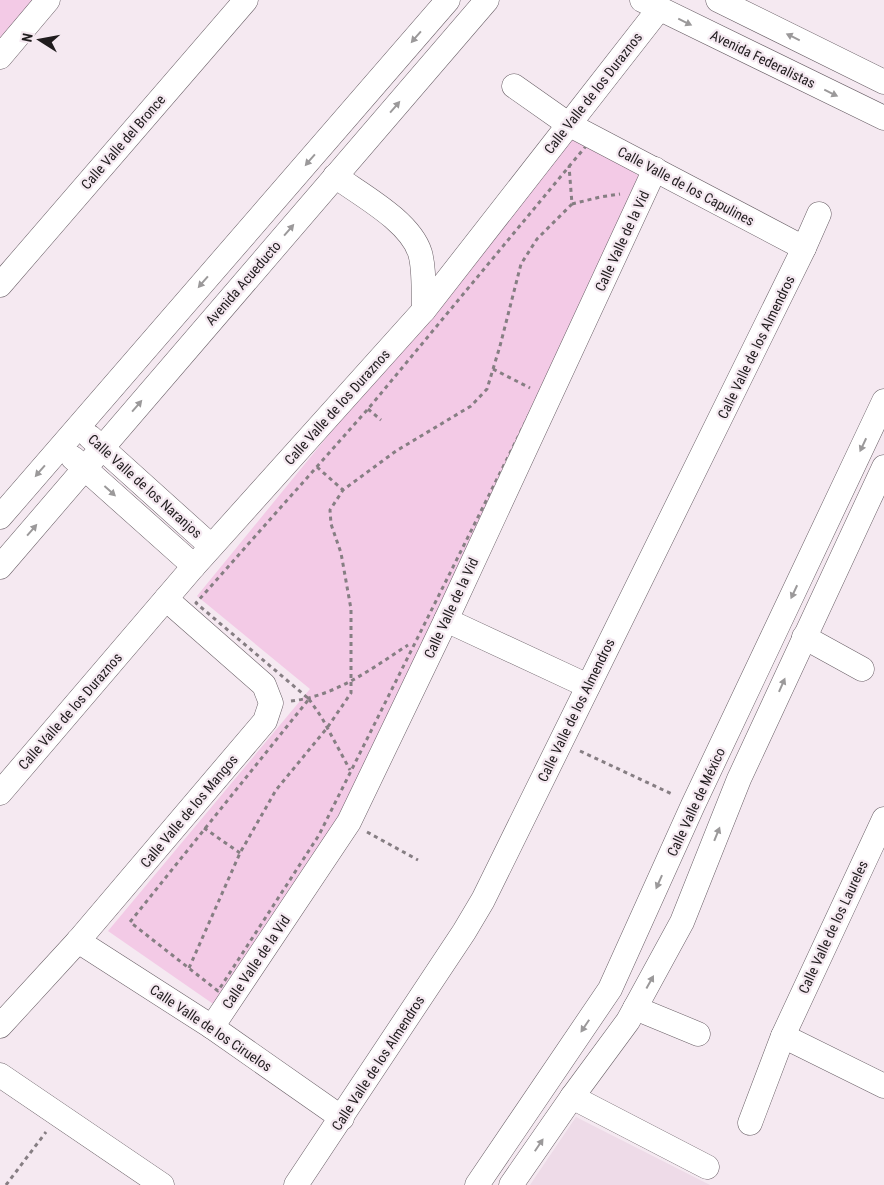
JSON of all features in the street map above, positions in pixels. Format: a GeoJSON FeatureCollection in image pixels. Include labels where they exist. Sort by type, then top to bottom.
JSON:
{"type":"FeatureCollection","features":[{"type":"Feature","properties":{"kind":"street"},"geometry":{"type":"LineString","coordinates":[[0,57],[48,0]]}},
{"type":"Feature","properties":{"kind":"street","name":"Calle Valle del Bronce"},"geometry":{"type":"LineString","coordinates":[[0,285],[246,0]]}},
{"type":"Feature","properties":{"kind":"street"},"geometry":{"type":"LineString","coordinates":[[0,517],[448,0]]}},
{"type":"Feature","properties":{"kind":"street","name":"Avenida Acueducto"},"geometry":{"type":"LineString","coordinates":[[0,567],[487,0]]}},
{"type":"Feature","properties":{"kind":"street"},"geometry":{"type":"LineString","coordinates":[[718,0],[884,82]]}},
{"type":"Feature","properties":{"kind":"street","name":"Avenida Federalistas"},"geometry":{"type":"LineString","coordinates":[[650,5],[884,118]]}},
{"type":"Feature","properties":{"kind":"street","name":"Calle Valle de los Duraznos"},"geometry":{"type":"LineString","coordinates":[[0,792],[211,546],[424,310],[568,124],[650,5]]}},
{"type":"Feature","properties":{"kind":"street","name":"Calle Valle de los Capulines"},"geometry":{"type":"LineString","coordinates":[[514,86],[568,124],[804,248]]}},
{"type":"Feature","properties":{"kind":"street","name":"Calle Valle de la Vid"},"geometry":{"type":"LineString","coordinates":[[212,1027],[348,822],[432,634],[636,199],[656,169]]}},
{"type":"Feature","properties":{"kind":"street"},"geometry":{"type":"LineString","coordinates":[[335,176],[386,212],[408,232],[420,252],[424,310]]}},
{"type":"Feature","properties":{"kind":"street","name":"Calle Valle de los Almendros"},"geometry":{"type":"LineString","coordinates":[[296,1185],[342,1118],[483,900],[819,214]]}},
{"type":"Feature","properties":{"kind":"street","name":"Calle Valle de México"},"geometry":{"type":"LineString","coordinates":[[478,1185],[610,989],[693,805],[884,401]]}},
{"type":"Feature","properties":{"kind":"street","name":"Calle Valle de los Naranjos"},"geometry":{"type":"LineString","coordinates":[[79,426],[211,546]]}},
{"type":"Feature","properties":{"kind":"street","name":"Calle Valle de los Naranjos"},"geometry":{"type":"LineString","coordinates":[[60,448],[194,566]]}},
{"type":"Feature","properties":{"kind":"street"},"geometry":{"type":"LineString","coordinates":[[511,1185],[622,1029],[682,922],[739,779],[884,467]]}},
{"type":"Feature","properties":{"kind":"street"},"geometry":{"type":"LineString","coordinates":[[166,599],[264,685],[271,703]]}},
{"type":"Feature","properties":{"kind":"street"},"geometry":{"type":"LineString","coordinates":[[432,634],[588,686]]}},
{"type":"Feature","properties":{"kind":"street"},"geometry":{"type":"LineString","coordinates":[[804,637],[862,669]]}},
{"type":"Feature","properties":{"kind":"street","name":"Calle Valle de los Mangos"},"geometry":{"type":"LineString","coordinates":[[0,1026],[78,941],[195,821],[265,720],[271,703]]}},
{"type":"Feature","properties":{"kind":"street"},"geometry":{"type":"LineString","coordinates":[[712,766],[739,779]]}},
{"type":"Feature","properties":{"kind":"street","name":"Calle Valle de los Laureles"},"geometry":{"type":"LineString","coordinates":[[750,1123],[783,1036],[884,819]]}},
{"type":"Feature","properties":{"kind":"street","name":"Calle Valle de los Ciruelos"},"geometry":{"type":"LineString","coordinates":[[78,941],[212,1027],[342,1118]]}},
{"type":"Feature","properties":{"kind":"street"},"geometry":{"type":"LineString","coordinates":[[635,1008],[698,1034]]}},
{"type":"Feature","properties":{"kind":"street"},"geometry":{"type":"LineString","coordinates":[[783,1036],[884,1086]]}},
{"type":"Feature","properties":{"kind":"street"},"geometry":{"type":"LineString","coordinates":[[0,1075],[162,1185]]}},
{"type":"Feature","properties":{"kind":"street"},"geometry":{"type":"LineString","coordinates":[[572,1097],[707,1167]]}},
{"type":"Feature","properties":{"kind":"path"},"geometry":{"type":"LineString","coordinates":[[309,699],[195,821],[179,863],[130,922],[218,991],[319,835],[351,772],[432,634],[540,392],[636,199],[642,171],[591,140],[368,409],[196,603],[309,699],[327,728],[351,772],[362,794]]}},
{"type":"Feature","properties":{"kind":"path"},"geometry":{"type":"LineString","coordinates":[[569,166],[572,204]]}},
{"type":"Feature","properties":{"kind":"path"},"geometry":{"type":"LineString","coordinates":[[189,968],[240,853],[276,790],[327,728],[351,693],[352,608],[341,553],[331,524],[330,510],[343,490],[396,451],[471,406],[487,389],[521,264],[537,239],[572,204],[600,196],[621,194],[636,199]]}},
{"type":"Feature","properties":{"kind":"path"},"geometry":{"type":"LineString","coordinates":[[493,370],[540,392]]}},
{"type":"Feature","properties":{"kind":"path"},"geometry":{"type":"LineString","coordinates":[[368,409],[381,420]]}},
{"type":"Feature","properties":{"kind":"path"},"geometry":{"type":"LineString","coordinates":[[298,450],[343,490]]}},
{"type":"Feature","properties":{"kind":"path"},"geometry":{"type":"LineString","coordinates":[[271,703],[309,699],[352,682],[432,634]]}},
{"type":"Feature","properties":{"kind":"path"},"geometry":{"type":"LineString","coordinates":[[561,742],[693,805]]}},
{"type":"Feature","properties":{"kind":"path"},"geometry":{"type":"LineString","coordinates":[[195,821],[240,853]]}},
{"type":"Feature","properties":{"kind":"path"},"geometry":{"type":"LineString","coordinates":[[348,822],[418,860]]}},
{"type":"Feature","properties":{"kind":"path"},"geometry":{"type":"LineString","coordinates":[[6,1185],[58,1115]]}},
{"type":"Feature","properties":{"kind":"shaded area"},"geometry":{"type":"Polygon","coordinates":[[[0,0],[34,0],[0,41],[0,0]]]}},
{"type":"Feature","properties":{"kind":"shaded area"},"geometry":{"type":"Polygon","coordinates":[[[576,132],[643,179],[341,816],[219,1008],[108,931],[310,689],[197,596],[576,132]]]}},
{"type":"Feature","properties":{"kind":"shaded area"},"geometry":{"type":"Polygon","coordinates":[[[576,1117],[710,1185],[530,1185],[576,1117]]]}}]}
